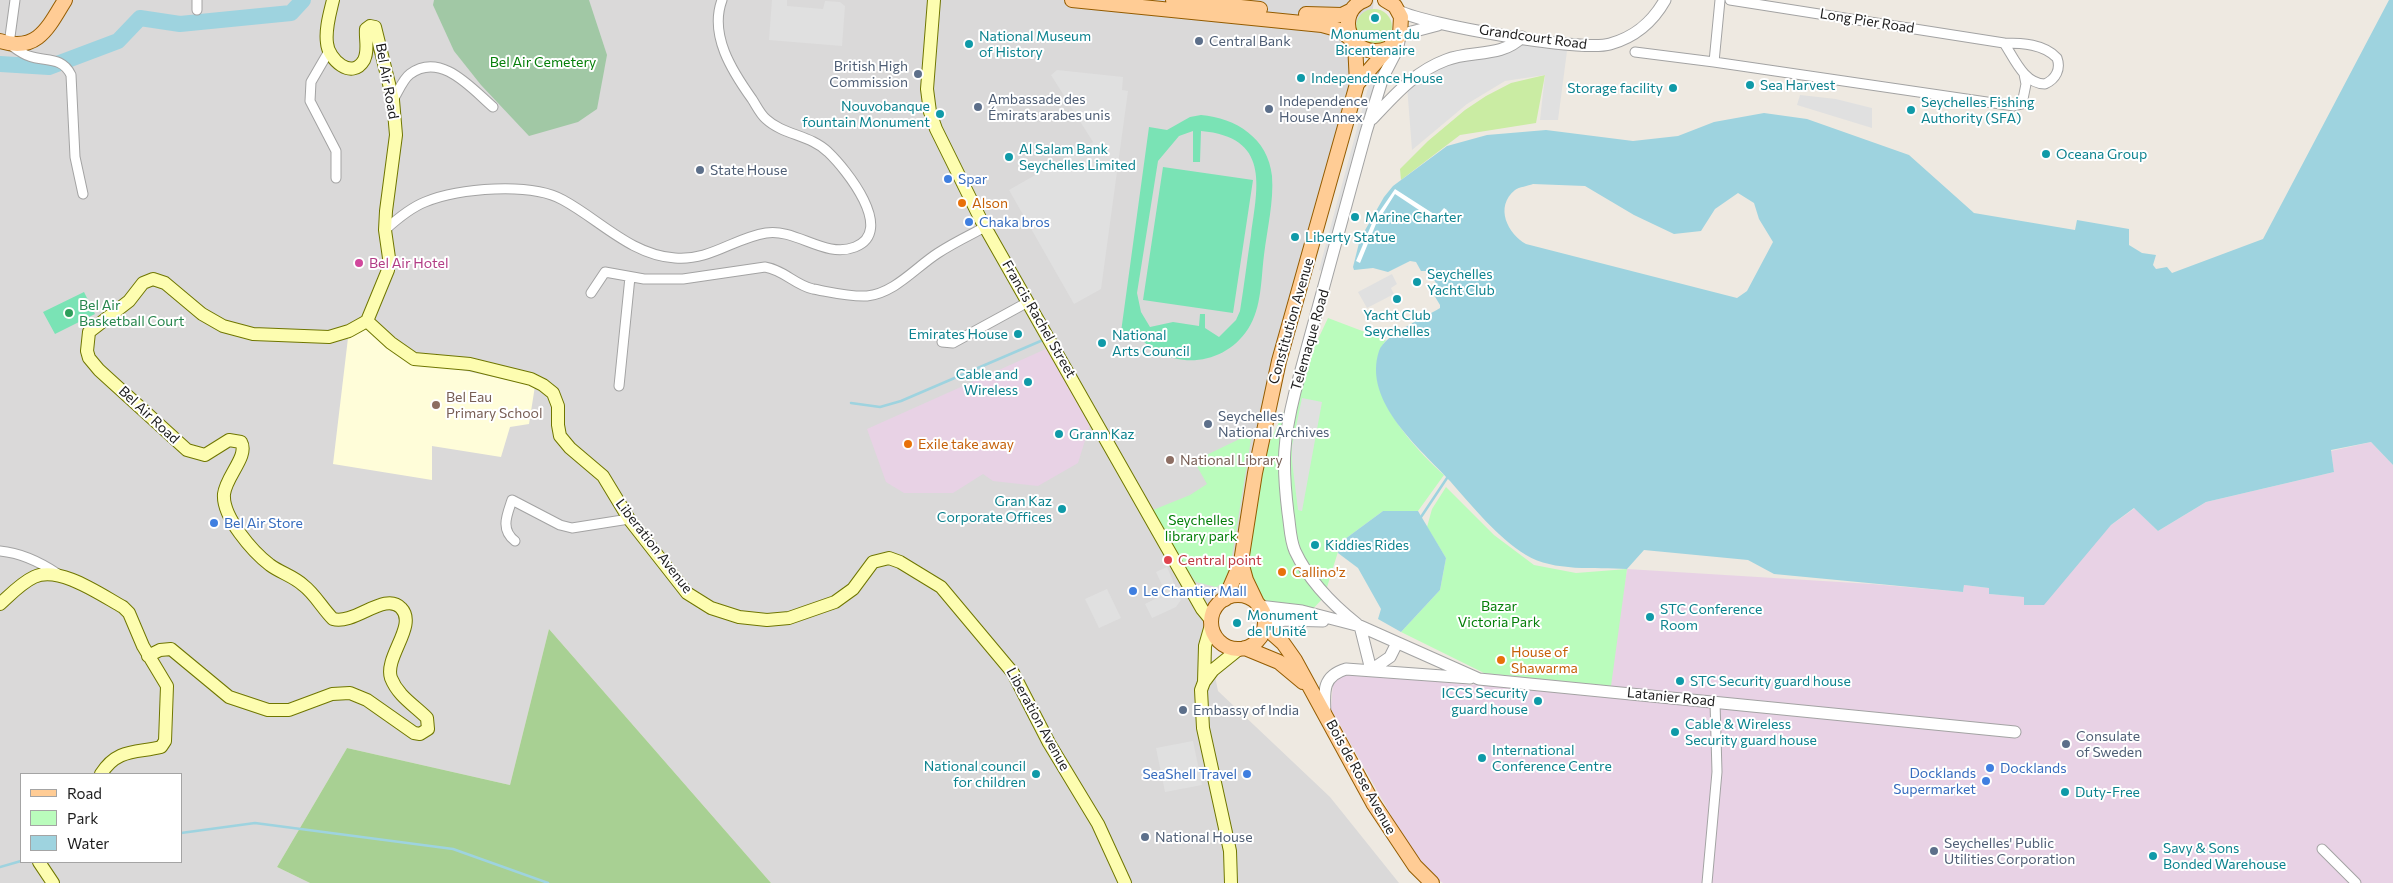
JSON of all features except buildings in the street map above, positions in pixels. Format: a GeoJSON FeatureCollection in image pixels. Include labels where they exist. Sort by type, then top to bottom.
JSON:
{"type":"FeatureCollection","features":[{"type":"Feature","properties":{"kind":"main road"},"geometry":{"type":"LineString","coordinates":[[4,42],[30,43],[40,37],[50,25],[65,0]]}},
{"type":"Feature","properties":{"kind":"main road"},"geometry":{"type":"LineString","coordinates":[[328,51],[328,30],[333,0]]}},
{"type":"Feature","properties":{"kind":"main road","name":"Francis Rachel Street"},"geometry":{"type":"LineString","coordinates":[[934,0],[927,89],[930,112],[944,146],[986,227],[1211,623]]}},
{"type":"Feature","properties":{"kind":"main road"},"geometry":{"type":"LineString","coordinates":[[1072,0],[1322,25],[1340,30],[1362,49],[1372,52],[1397,40],[1402,23],[1391,3]]}},
{"type":"Feature","properties":{"kind":"main road"},"geometry":{"type":"LineString","coordinates":[[1174,0],[1321,16],[1342,15],[1360,3]]}},
{"type":"Feature","properties":{"kind":"main road","name":"Constitution Avenue"},"geometry":{"type":"LineString","coordinates":[[1226,599],[1241,562],[1255,472],[1279,360],[1358,84],[1354,42],[1348,26],[1360,3]]}},
{"type":"Feature","properties":{"kind":"main road","name":"Bel Air Road"},"geometry":{"type":"LineString","coordinates":[[148,656],[160,650],[175,651],[220,690],[239,702],[268,710],[289,710],[332,694],[350,693],[367,700],[414,733],[420,734],[428,729],[427,718],[400,694],[391,677],[391,661],[405,628],[406,619],[402,608],[396,604],[384,604],[348,620],[333,619],[305,586],[271,566],[260,556],[244,538],[229,516],[224,503],[224,494],[229,475],[242,455],[241,442],[229,440],[205,455],[187,450],[99,370],[89,358],[86,345],[89,332],[93,327],[129,301],[143,283],[153,279],[165,283],[202,314],[223,326],[253,334],[329,337],[349,331],[367,321],[388,270],[389,258],[385,230],[396,135],[393,100],[375,26],[370,26],[366,29],[366,54],[359,65],[351,68],[342,67],[328,51]]}},
{"type":"Feature","properties":{"kind":"main road","name":"Constitution Avenue"},"geometry":{"type":"LineString","coordinates":[[1358,84],[1397,40]]}},
{"type":"Feature","properties":{"kind":"main road","name":"Liberation Avenue"},"geometry":{"type":"LineString","coordinates":[[367,321],[414,359],[470,364],[531,380],[543,385],[553,393],[558,406],[560,436],[570,448],[603,476],[630,519],[687,592],[711,608],[739,617],[767,620],[789,618],[835,602],[853,589],[865,571],[879,559],[889,558],[900,562],[941,587],[1013,673],[1049,743],[1098,824],[1125,883]]}},
{"type":"Feature","properties":{"kind":"main road","name":"Constitution Avenue"},"geometry":{"type":"LineString","coordinates":[[1241,562],[1246,580],[1259,606]]}},
{"type":"Feature","properties":{"kind":"main road"},"geometry":{"type":"LineString","coordinates":[[0,604],[33,577],[44,574],[63,577],[123,607],[129,613],[148,656],[167,686],[165,744],[161,747],[127,752],[111,762],[102,773]]}},
{"type":"Feature","properties":{"kind":"main road"},"geometry":{"type":"LineString","coordinates":[[1204,682],[1205,646],[1215,608],[1226,599],[1243,596],[1259,606],[1263,612],[1265,627],[1258,640],[1213,670],[1204,682],[1201,690],[1203,728],[1230,851],[1231,883]]}},
{"type":"Feature","properties":{"kind":"main road"},"geometry":{"type":"LineString","coordinates":[[1211,623],[1217,640],[1231,648],[1242,649]]}},
{"type":"Feature","properties":{"kind":"main road","name":"Bois de Rose Avenue"},"geometry":{"type":"LineString","coordinates":[[1265,627],[1283,643],[1325,713],[1373,803],[1415,866],[1432,883]]}},
{"type":"Feature","properties":{"kind":"main road","name":"Bois de Rose Avenue"},"geometry":{"type":"LineString","coordinates":[[1242,649],[1279,662],[1312,691]]}},
{"type":"Feature","properties":{"kind":"main road"},"geometry":{"type":"LineString","coordinates":[[40,863],[53,883]]}},
{"type":"Feature","properties":{"kind":"street"},"geometry":{"type":"LineString","coordinates":[[15,0],[4,42],[30,56],[48,58],[66,67],[72,83],[75,157],[83,194]]}},
{"type":"Feature","properties":{"kind":"street"},"geometry":{"type":"LineString","coordinates":[[197,0],[197,10]]}},
{"type":"Feature","properties":{"kind":"street"},"geometry":{"type":"LineString","coordinates":[[385,230],[399,217],[425,202],[454,193],[508,188],[532,190],[561,199],[642,251],[666,257],[683,259],[708,254],[767,233],[780,233],[828,248],[843,250],[856,247],[864,241],[869,232],[871,219],[867,204],[827,150],[783,130],[766,119],[739,81],[727,59],[719,34],[718,16],[722,0]]}},
{"type":"Feature","properties":{"kind":"street","name":"Grandcourt Road"},"geometry":{"type":"LineString","coordinates":[[1391,3],[1420,20],[1586,46],[1610,44],[1634,34],[1656,16],[1665,0]]}},
{"type":"Feature","properties":{"kind":"street"},"geometry":{"type":"LineString","coordinates":[[1714,62],[1720,0]]}},
{"type":"Feature","properties":{"kind":"street","name":"Long Pier Road"},"geometry":{"type":"LineString","coordinates":[[1730,0],[2040,48],[2053,53],[2057,58],[2059,68],[2050,81],[2039,84],[2024,73]]}},
{"type":"Feature","properties":{"kind":"street"},"geometry":{"type":"LineString","coordinates":[[1397,40],[1442,24]]}},
{"type":"Feature","properties":{"kind":"street","name":"Telemaque Road"},"geometry":{"type":"LineString","coordinates":[[1369,122],[1416,74],[1448,59],[1507,48],[1522,37]]}},
{"type":"Feature","properties":{"kind":"street","name":"Telemaque Road"},"geometry":{"type":"LineString","coordinates":[[1360,626],[1340,610],[1324,593],[1304,567],[1295,550],[1284,481],[1283,454],[1285,430],[1292,402],[1369,122],[1383,77],[1397,50],[1397,40]]}},
{"type":"Feature","properties":{"kind":"street"},"geometry":{"type":"LineString","coordinates":[[1635,52],[2014,106],[2022,104],[2026,84],[2024,73],[2004,43]]}},
{"type":"Feature","properties":{"kind":"street"},"geometry":{"type":"LineString","coordinates":[[328,51],[311,82],[310,101],[336,151],[336,178]]}},
{"type":"Feature","properties":{"kind":"street"},"geometry":{"type":"LineString","coordinates":[[393,100],[410,74],[422,69],[442,68],[451,71],[493,107]]}},
{"type":"Feature","properties":{"kind":"street"},"geometry":{"type":"LineString","coordinates":[[591,293],[605,272],[644,279],[683,279],[765,267],[782,272],[802,286],[812,289],[868,296],[887,289],[916,272],[937,253],[986,227]]}},
{"type":"Feature","properties":{"kind":"street"},"geometry":{"type":"LineString","coordinates":[[618,386],[630,277]]}},
{"type":"Feature","properties":{"kind":"street"},"geometry":{"type":"LineString","coordinates":[[942,342],[953,343],[1028,302]]}},
{"type":"Feature","properties":{"kind":"street"},"geometry":{"type":"LineString","coordinates":[[515,541],[506,528],[506,518],[512,500],[560,525],[572,528],[630,519]]}},
{"type":"Feature","properties":{"kind":"street"},"geometry":{"type":"LineString","coordinates":[[0,551],[13,552],[38,561],[63,577]]}},
{"type":"Feature","properties":{"kind":"street","name":"Latanier Road"},"geometry":{"type":"LineString","coordinates":[[1259,606],[1302,611],[1360,626],[1480,679],[2016,732]]}},
{"type":"Feature","properties":{"kind":"street","name":"Latanier Road"},"geometry":{"type":"LineString","coordinates":[[1265,627],[1284,620],[1337,621]]}},
{"type":"Feature","properties":{"kind":"street"},"geometry":{"type":"LineString","coordinates":[[1360,626],[1371,670]]}},
{"type":"Feature","properties":{"kind":"street"},"geometry":{"type":"LineString","coordinates":[[1371,670],[1390,657],[1397,643]]}},
{"type":"Feature","properties":{"kind":"street"},"geometry":{"type":"LineString","coordinates":[[1325,713],[1324,691],[1334,675],[1346,669],[1480,679]]}},
{"type":"Feature","properties":{"kind":"street"},"geometry":{"type":"LineString","coordinates":[[1707,883],[1717,772],[1715,702]]}},
{"type":"Feature","properties":{"kind":"street"},"geometry":{"type":"LineString","coordinates":[[2322,849],[2356,883]]}},
{"type":"Feature","properties":{"kind":"shaded area"},"geometry":{"type":"Polygon","coordinates":[[[0,0],[1374,0],[1370,31],[1281,347],[1233,592],[1204,621],[1218,691],[1330,797],[1399,883],[771,883],[549,629],[510,785],[347,748],[277,867],[310,883],[0,883],[0,0]]]}},
{"type":"Feature","properties":{"kind":"shaded area"},"geometry":{"type":"Polygon","coordinates":[[[772,0],[787,0],[787,6],[823,9],[825,1],[840,2],[845,6],[842,46],[769,40],[772,0]]]}},
{"type":"Feature","properties":{"kind":"shaded area"},"geometry":{"type":"Polygon","coordinates":[[[1523,41],[1556,46],[1567,51],[1558,120],[1540,120],[1545,75],[1505,81],[1467,104],[1412,150],[1407,86],[1442,65],[1523,41]]]}},
{"type":"Feature","properties":{"kind":"shaded area"},"geometry":{"type":"Polygon","coordinates":[[[1057,70],[1123,77],[1122,90],[1128,91],[1101,289],[1074,304],[1009,190],[1093,142],[1051,75],[1057,70]]]}},
{"type":"Feature","properties":{"kind":"shaded area"},"geometry":{"type":"Polygon","coordinates":[[[1372,73],[1383,77],[1328,273],[1319,270],[1372,73]]]}},
{"type":"Feature","properties":{"kind":"shaded area"},"geometry":{"type":"Polygon","coordinates":[[[1800,95],[1836,99],[1872,108],[1872,128],[1797,105],[1800,95]]]}},
{"type":"Feature","properties":{"kind":"shaded area"},"geometry":{"type":"Polygon","coordinates":[[[1392,274],[1397,284],[1391,288],[1394,294],[1367,308],[1358,292],[1392,274]]]}},
{"type":"Feature","properties":{"kind":"shaded area","name":"Bel Eau Primary School"},"geometry":{"type":"Polygon","coordinates":[[[368,327],[403,354],[448,367],[535,386],[529,424],[510,427],[501,457],[432,446],[432,480],[333,464],[348,338],[368,327]]]}},
{"type":"Feature","properties":{"kind":"shaded area"},"geometry":{"type":"Polygon","coordinates":[[[1048,348],[1091,421],[1078,463],[1038,486],[993,481],[983,474],[953,493],[904,493],[886,482],[867,429],[1048,348]]]}},
{"type":"Feature","properties":{"kind":"shaded area"},"geometry":{"type":"Polygon","coordinates":[[[1302,398],[1322,402],[1302,511],[1298,510],[1292,446],[1302,398]]]}},
{"type":"Feature","properties":{"kind":"shaded area"},"geometry":{"type":"Polygon","coordinates":[[[2371,442],[2393,465],[2393,883],[1443,883],[1435,878],[1405,840],[1331,709],[1333,683],[1342,673],[1473,685],[1484,673],[1620,612],[1627,569],[1872,584],[1963,592],[1964,585],[1990,588],[1989,594],[2024,597],[2024,605],[2111,525],[2135,508],[2158,531],[2206,502],[2334,472],[2331,451],[2371,442]]]}},
{"type":"Feature","properties":{"kind":"shaded area"},"geometry":{"type":"Polygon","coordinates":[[[1167,567],[1181,600],[1176,607],[1152,618],[1145,604],[1157,598],[1162,585],[1156,572],[1167,567]]]}},
{"type":"Feature","properties":{"kind":"shaded area"},"geometry":{"type":"Polygon","coordinates":[[[1107,589],[1121,618],[1099,628],[1085,599],[1107,589]]]}},
{"type":"Feature","properties":{"kind":"shaded area"},"geometry":{"type":"Polygon","coordinates":[[[1193,741],[1202,785],[1165,792],[1156,748],[1193,741]]]}},
{"type":"Feature","properties":{"kind":"green space","name":"Bel Air Cemetery"},"geometry":{"type":"Polygon","coordinates":[[[434,0],[589,0],[607,55],[597,109],[578,122],[529,136],[481,85],[454,51],[433,5],[434,0]]]}},
{"type":"Feature","properties":{"kind":"green space"},"geometry":{"type":"Polygon","coordinates":[[[1374,9],[1381,10],[1387,14],[1391,20],[1391,34],[1387,40],[1381,44],[1374,45],[1367,44],[1361,40],[1357,34],[1356,27],[1357,20],[1361,14],[1367,10],[1374,9]]]}},
{"type":"Feature","properties":{"kind":"green space"},"geometry":{"type":"Polygon","coordinates":[[[1545,75],[1536,123],[1460,135],[1401,180],[1400,169],[1428,141],[1465,110],[1511,83],[1545,75]]]}},
{"type":"Feature","properties":{"kind":"green space"},"geometry":{"type":"Polygon","coordinates":[[[1201,115],[1226,120],[1248,132],[1264,151],[1272,176],[1271,205],[1260,293],[1253,321],[1237,342],[1224,352],[1209,358],[1193,360],[1177,359],[1162,354],[1148,345],[1136,333],[1121,332],[1149,127],[1167,130],[1190,117],[1201,115]],[[1193,131],[1179,136],[1158,161],[1137,293],[1141,312],[1150,327],[1173,322],[1199,326],[1200,314],[1205,314],[1205,328],[1219,337],[1236,320],[1240,311],[1256,198],[1254,166],[1249,153],[1239,143],[1223,135],[1201,131],[1200,162],[1193,162],[1193,131]]]}},
{"type":"Feature","properties":{"kind":"green space"},"geometry":{"type":"Polygon","coordinates":[[[1163,167],[1253,180],[1233,313],[1143,300],[1163,167]]]}},
{"type":"Feature","properties":{"kind":"green space","name":"Bel Air Basketball Court"},"geometry":{"type":"Polygon","coordinates":[[[84,292],[95,314],[55,334],[43,312],[84,292]]]}},
{"type":"Feature","properties":{"kind":"green space"},"geometry":{"type":"Polygon","coordinates":[[[1328,318],[1386,340],[1378,357],[1377,376],[1382,395],[1391,414],[1404,432],[1444,475],[1418,511],[1383,511],[1341,542],[1324,597],[1311,611],[1259,606],[1241,562],[1255,473],[1328,318]]]}},
{"type":"Feature","properties":{"kind":"green space","name":"Seychelles library park"},"geometry":{"type":"Polygon","coordinates":[[[1252,433],[1228,581],[1216,587],[1196,582],[1148,512],[1190,495],[1207,484],[1194,461],[1252,433]]]}},
{"type":"Feature","properties":{"kind":"green space","name":"Bazar Victoria Park"},"geometry":{"type":"Polygon","coordinates":[[[1446,487],[1494,535],[1534,565],[1576,573],[1627,569],[1611,686],[1484,673],[1401,632],[1440,590],[1446,558],[1427,527],[1432,509],[1446,487]]]}},
{"type":"Feature","properties":{"kind":"green space"},"geometry":{"type":"Polygon","coordinates":[[[549,629],[771,883],[310,883],[277,867],[347,748],[510,785],[549,629]]]}},
{"type":"Feature","properties":{"kind":"water"},"geometry":{"type":"Polygon","coordinates":[[[2389,0],[2393,0],[2393,465],[2371,442],[2331,450],[2334,472],[2206,502],[2158,531],[2134,508],[2111,525],[2044,605],[2024,605],[2024,597],[1989,594],[1989,588],[1964,585],[1963,592],[1774,574],[1748,560],[1644,550],[1627,569],[1562,566],[1549,564],[1526,555],[1495,531],[1410,439],[1386,406],[1379,388],[1376,370],[1379,351],[1397,333],[1440,308],[1431,290],[1436,283],[1428,271],[1421,271],[1416,262],[1410,261],[1388,272],[1373,268],[1354,270],[1353,267],[1360,239],[1384,197],[1393,186],[1447,146],[1487,135],[1546,130],[1633,141],[1678,136],[1714,122],[1764,113],[1807,119],[1909,155],[1974,213],[2075,230],[2077,220],[2129,229],[2129,245],[2142,253],[2156,255],[2153,265],[2156,269],[2167,267],[2172,273],[2263,239],[2389,0]],[[1533,184],[1515,190],[1505,204],[1506,220],[1509,227],[1519,240],[1526,244],[1737,298],[1747,291],[1773,242],[1759,219],[1754,203],[1738,193],[1715,209],[1701,231],[1674,234],[1634,215],[1585,186],[1533,184]]]}},
{"type":"Feature","properties":{"kind":"water"},"geometry":{"type":"Polygon","coordinates":[[[1383,511],[1418,511],[1446,558],[1440,590],[1401,632],[1378,619],[1381,609],[1358,568],[1338,553],[1341,542],[1383,511]]]}},
{"type":"Feature","properties":{"kind":"pier"},"geometry":{"type":"Polygon","coordinates":[[[1395,189],[1437,216],[1444,208],[1447,210],[1437,222],[1395,194],[1376,224],[1360,263],[1356,261],[1373,221],[1395,189]]]}},
{"type":"Feature","properties":{"kind":"waterway"},"geometry":{"type":"LineString","coordinates":[[0,64],[49,67],[118,41],[140,18],[180,24],[291,13],[303,0]]}},
{"type":"Feature","properties":{"kind":"waterway"},"geometry":{"type":"LineString","coordinates":[[851,403],[880,407],[901,401],[1043,340]]}},
{"type":"Feature","properties":{"kind":"waterway"},"geometry":{"type":"LineString","coordinates":[[1421,517],[1447,478]]}},
{"type":"Feature","properties":{"kind":"waterway"},"geometry":{"type":"LineString","coordinates":[[182,833],[255,823],[453,849],[548,883]]}},
{"type":"Feature","properties":{"kind":"waterway"},"geometry":{"type":"LineString","coordinates":[[0,867],[20,861]]}},
{"type":"Feature","properties":{"kind":"place","name":"Monument du Bicentenaire"},"geometry":{"type":"Point","coordinates":[1375,18]}},
{"type":"Feature","properties":{"kind":"place","name":"Central Bank"},"geometry":{"type":"Point","coordinates":[1199,41]}},
{"type":"Feature","properties":{"kind":"place","name":"National Museum of History"},"geometry":{"type":"Point","coordinates":[969,44]}},
{"type":"Feature","properties":{"kind":"place","name":"British High Commission"},"geometry":{"type":"Point","coordinates":[918,74]}},
{"type":"Feature","properties":{"kind":"place","name":"Independence House"},"geometry":{"type":"Point","coordinates":[1301,78]}},
{"type":"Feature","properties":{"kind":"place","name":"Sea Harvest"},"geometry":{"type":"Point","coordinates":[1750,85]}},
{"type":"Feature","properties":{"kind":"place","name":"Storage facility"},"geometry":{"type":"Point","coordinates":[1673,88]}},
{"type":"Feature","properties":{"kind":"place","name":"Ambassade des Émirats arabes unis"},"geometry":{"type":"Point","coordinates":[978,107]}},
{"type":"Feature","properties":{"kind":"place","name":"Independence House Annex"},"geometry":{"type":"Point","coordinates":[1269,109]}},
{"type":"Feature","properties":{"kind":"place","name":"Seychelles Fishing Authority (SFA)"},"geometry":{"type":"Point","coordinates":[1911,110]}},
{"type":"Feature","properties":{"kind":"place","name":"Nouvobanque fountain Monument"},"geometry":{"type":"Point","coordinates":[940,114]}},
{"type":"Feature","properties":{"kind":"place","name":"Oceana Group"},"geometry":{"type":"Point","coordinates":[2046,154]}},
{"type":"Feature","properties":{"kind":"place","name":"Al Salam Bank Seychelles Limited"},"geometry":{"type":"Point","coordinates":[1009,157]}},
{"type":"Feature","properties":{"kind":"place","name":"State House"},"geometry":{"type":"Point","coordinates":[700,170]}},
{"type":"Feature","properties":{"kind":"place","name":"Spar"},"geometry":{"type":"Point","coordinates":[948,179]}},
{"type":"Feature","properties":{"kind":"place","name":"Alson"},"geometry":{"type":"Point","coordinates":[962,203]}},
{"type":"Feature","properties":{"kind":"place","name":"Marine Charter"},"geometry":{"type":"Point","coordinates":[1355,217]}},
{"type":"Feature","properties":{"kind":"place","name":"Chaka bros"},"geometry":{"type":"Point","coordinates":[969,222]}},
{"type":"Feature","properties":{"kind":"place","name":"Liberty Statue"},"geometry":{"type":"Point","coordinates":[1295,237]}},
{"type":"Feature","properties":{"kind":"place","name":"Bel Air Hotel"},"geometry":{"type":"Point","coordinates":[359,263]}},
{"type":"Feature","properties":{"kind":"place","name":"Seychelles Yacht Club"},"geometry":{"type":"Point","coordinates":[1417,282]}},
{"type":"Feature","properties":{"kind":"place","name":"Yacht Club Seychelles"},"geometry":{"type":"Point","coordinates":[1397,299]}},
{"type":"Feature","properties":{"kind":"place","name":"Bel Air Basketball Court"},"geometry":{"type":"Point","coordinates":[69,313]}},
{"type":"Feature","properties":{"kind":"place","name":"Emirates House"},"geometry":{"type":"Point","coordinates":[1018,334]}},
{"type":"Feature","properties":{"kind":"place","name":"National Arts Council"},"geometry":{"type":"Point","coordinates":[1102,343]}},
{"type":"Feature","properties":{"kind":"place","name":"Cable and Wireless"},"geometry":{"type":"Point","coordinates":[1028,382]}},
{"type":"Feature","properties":{"kind":"place","name":"Bel Eau Primary School"},"geometry":{"type":"Point","coordinates":[436,405]}},
{"type":"Feature","properties":{"kind":"place","name":"Seychelles National Archives"},"geometry":{"type":"Point","coordinates":[1208,424]}},
{"type":"Feature","properties":{"kind":"place","name":"Grann Kaz"},"geometry":{"type":"Point","coordinates":[1059,434]}},
{"type":"Feature","properties":{"kind":"place","name":"Exile take away"},"geometry":{"type":"Point","coordinates":[908,444]}},
{"type":"Feature","properties":{"kind":"place","name":"National Library"},"geometry":{"type":"Point","coordinates":[1170,460]}},
{"type":"Feature","properties":{"kind":"place","name":"Gran Kaz Corporate Offices"},"geometry":{"type":"Point","coordinates":[1062,509]}},
{"type":"Feature","properties":{"kind":"place","name":"Bel Air Store"},"geometry":{"type":"Point","coordinates":[214,523]}},
{"type":"Feature","properties":{"kind":"place","name":"Kiddies Rides"},"geometry":{"type":"Point","coordinates":[1315,545]}},
{"type":"Feature","properties":{"kind":"place","name":"Central point"},"geometry":{"type":"Point","coordinates":[1168,560]}},
{"type":"Feature","properties":{"kind":"place","name":"Callino'z"},"geometry":{"type":"Point","coordinates":[1282,572]}},
{"type":"Feature","properties":{"kind":"place","name":"Le Chantier Mall"},"geometry":{"type":"Point","coordinates":[1133,591]}},
{"type":"Feature","properties":{"kind":"place","name":"STC Conference Room"},"geometry":{"type":"Point","coordinates":[1650,617]}},
{"type":"Feature","properties":{"kind":"place","name":"Monument de l'Unité"},"geometry":{"type":"Point","coordinates":[1237,623]}},
{"type":"Feature","properties":{"kind":"place","name":"House of Shawarma"},"geometry":{"type":"Point","coordinates":[1501,660]}},
{"type":"Feature","properties":{"kind":"place","name":"STC Security guard house"},"geometry":{"type":"Point","coordinates":[1680,681]}},
{"type":"Feature","properties":{"kind":"place","name":"ICCS Security guard house"},"geometry":{"type":"Point","coordinates":[1538,701]}},
{"type":"Feature","properties":{"kind":"place","name":"Embassy of India"},"geometry":{"type":"Point","coordinates":[1183,710]}},
{"type":"Feature","properties":{"kind":"place","name":"Cable & Wireless Security guard house"},"geometry":{"type":"Point","coordinates":[1675,732]}},
{"type":"Feature","properties":{"kind":"place","name":"Consulate of Sweden"},"geometry":{"type":"Point","coordinates":[2066,744]}},
{"type":"Feature","properties":{"kind":"place","name":"International Conference Centre"},"geometry":{"type":"Point","coordinates":[1482,758]}},
{"type":"Feature","properties":{"kind":"place","name":"Docklands"},"geometry":{"type":"Point","coordinates":[1990,768]}},
{"type":"Feature","properties":{"kind":"place","name":"National council for children"},"geometry":{"type":"Point","coordinates":[1036,774]}},
{"type":"Feature","properties":{"kind":"place","name":"SeaShell Travel"},"geometry":{"type":"Point","coordinates":[1247,774]}},
{"type":"Feature","properties":{"kind":"place","name":"Docklands Supermarket"},"geometry":{"type":"Point","coordinates":[1986,781]}},
{"type":"Feature","properties":{"kind":"place","name":"Duty-Free"},"geometry":{"type":"Point","coordinates":[2065,792]}},
{"type":"Feature","properties":{"kind":"place","name":"National House"},"geometry":{"type":"Point","coordinates":[1145,837]}},
{"type":"Feature","properties":{"kind":"place","name":"Seychelles' Public Utilities Corporation"},"geometry":{"type":"Point","coordinates":[1934,851]}},
{"type":"Feature","properties":{"kind":"place","name":"Savy & Sons Bonded Warehouse"},"geometry":{"type":"Point","coordinates":[2153,856]}}]}
